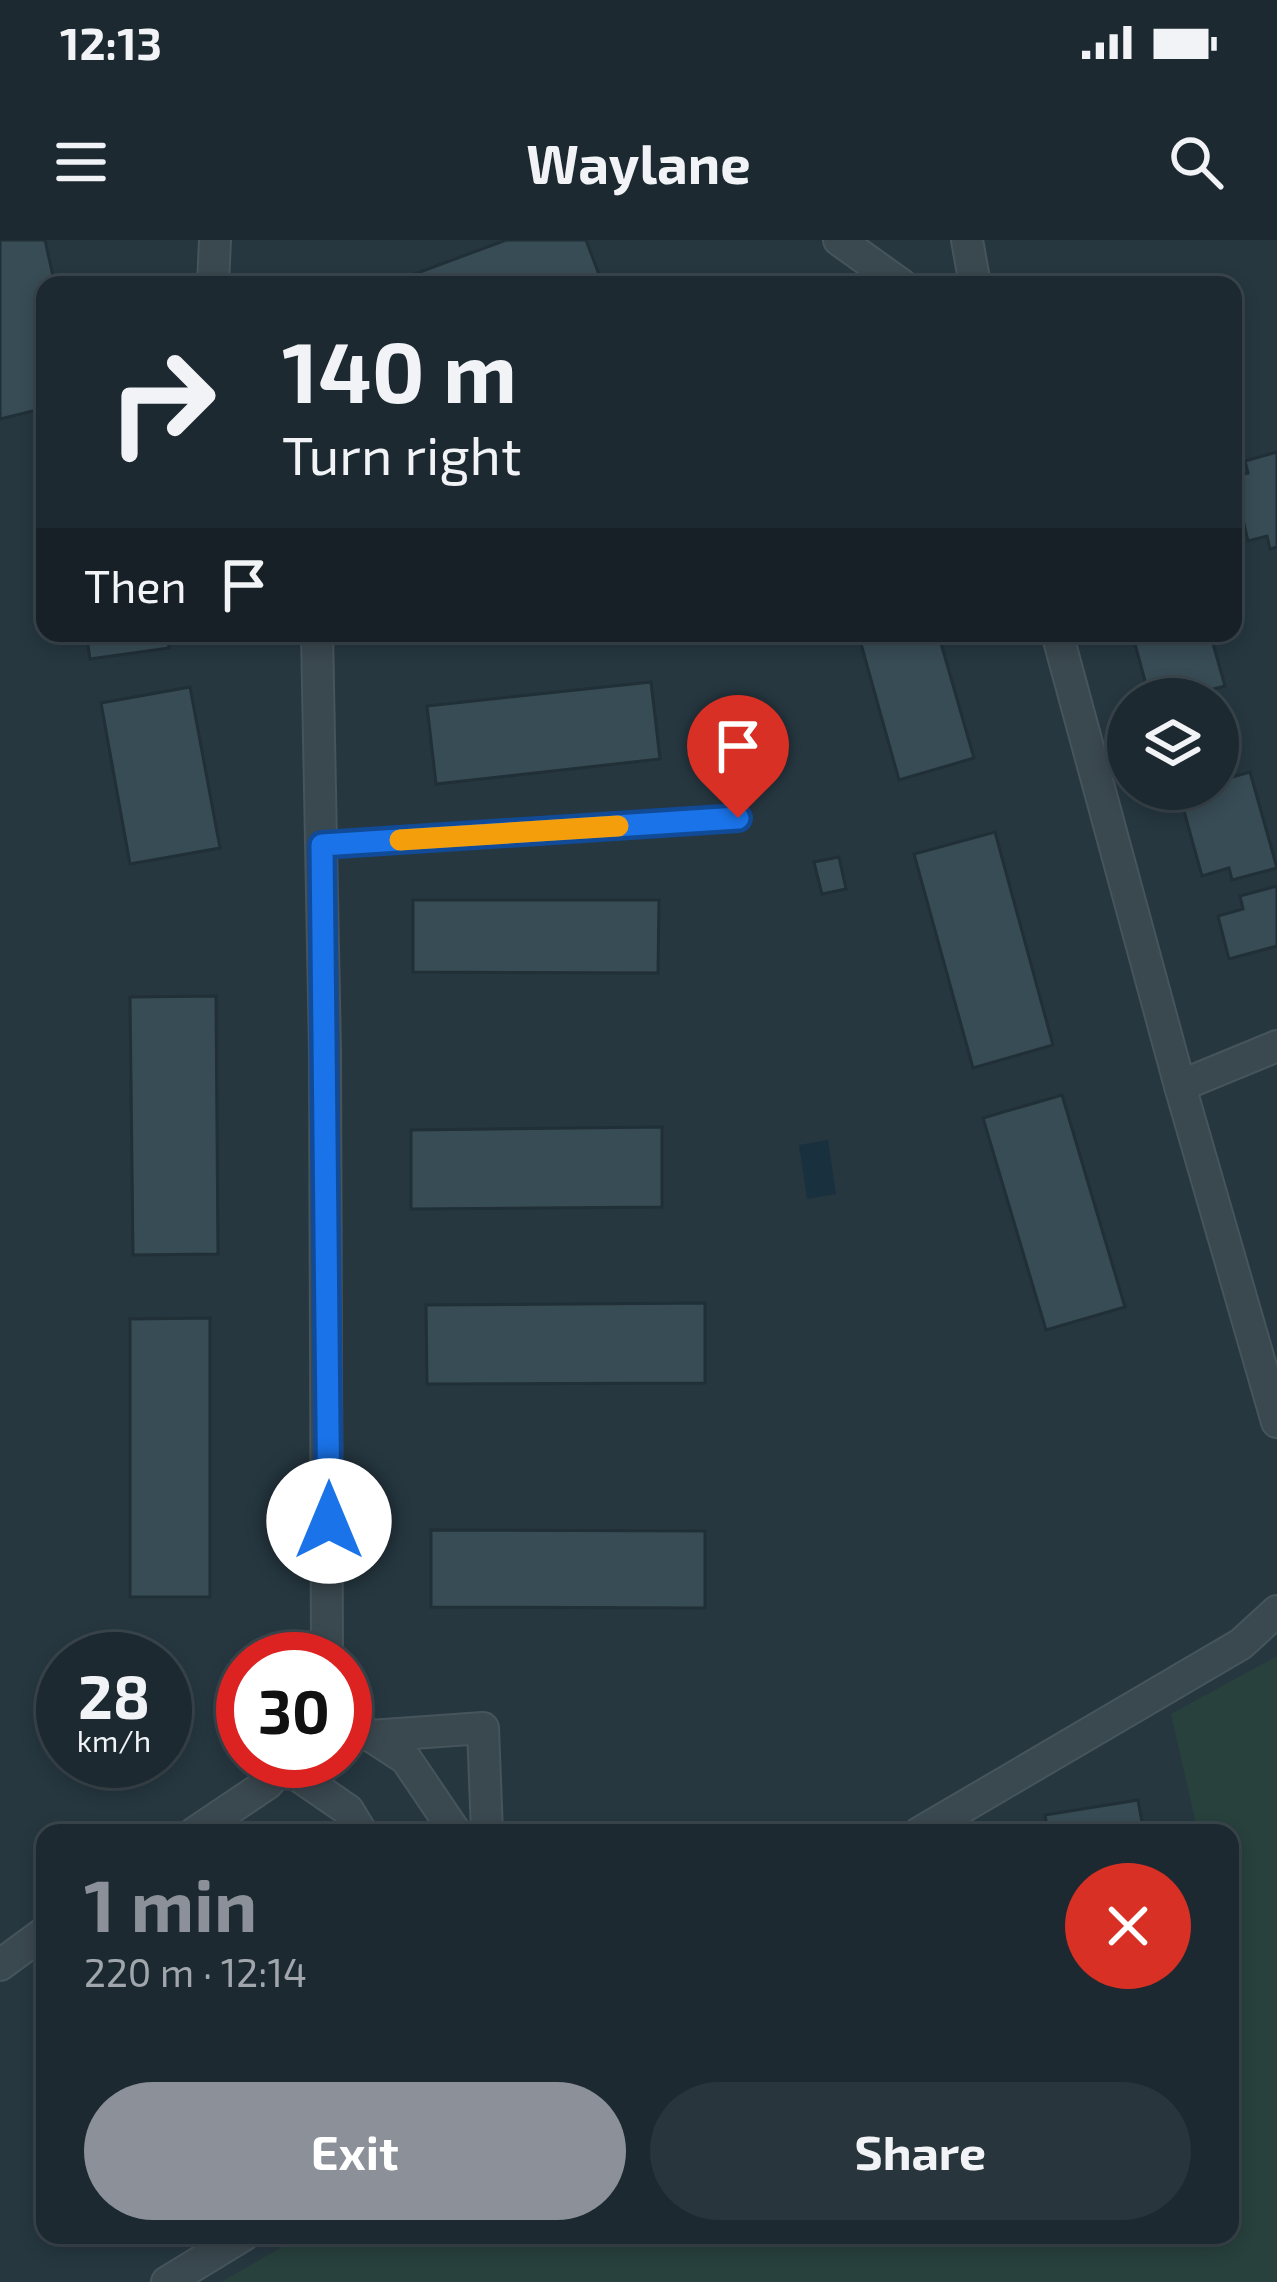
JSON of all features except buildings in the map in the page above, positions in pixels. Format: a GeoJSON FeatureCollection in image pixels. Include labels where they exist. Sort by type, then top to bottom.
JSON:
{"type":"FeatureCollection","features":[{"type":"Feature","properties":{"kind":"street"},"geometry":{"type":"LineString","coordinates":[[213,276],[215,240]]}},
{"type":"Feature","properties":{"kind":"street"},"geometry":{"type":"LineString","coordinates":[[839,240],[889,276]]}},
{"type":"Feature","properties":{"kind":"street"},"geometry":{"type":"LineString","coordinates":[[967,240],[973,276]]}},
{"type":"Feature","properties":{"kind":"street"},"geometry":{"type":"LineString","coordinates":[[317,642],[327,1632]]}},
{"type":"Feature","properties":{"kind":"street"},"geometry":{"type":"LineString","coordinates":[[1059,642],[1277,1422]]}},
{"type":"Feature","properties":{"kind":"street"},"geometry":{"type":"LineString","coordinates":[[1180,1085],[1277,1046]]}},
{"type":"Feature","properties":{"kind":"street"},"geometry":{"type":"LineString","coordinates":[[934,1824],[1270,1622]]}},
{"type":"Feature","properties":{"kind":"street"},"geometry":{"type":"LineString","coordinates":[[372,1727],[483,1728],[487,1824]]}},
{"type":"Feature","properties":{"kind":"street"},"geometry":{"type":"LineString","coordinates":[[372,1736],[406,1759],[450,1824]]}},
{"type":"Feature","properties":{"kind":"street"},"geometry":{"type":"LineString","coordinates":[[207,1824],[261,1788]]}},
{"type":"Feature","properties":{"kind":"street"},"geometry":{"type":"LineString","coordinates":[[319,1788],[348,1810],[357,1824]]}},
{"type":"Feature","properties":{"kind":"street"},"geometry":{"type":"LineString","coordinates":[[0,1948],[36,1935]]}},
{"type":"Feature","properties":{"kind":"street"},"geometry":{"type":"LineString","coordinates":[[0,1965],[36,1939]]}},
{"type":"Feature","properties":{"kind":"street"},"geometry":{"type":"LineString","coordinates":[[167,2282],[229,2244]]}},
{"type":"Feature","properties":{"kind":"lane"},"geometry":{"type":"LineString","coordinates":[[322,845],[738,818]]}},
{"type":"Feature","properties":{"kind":"green space"},"geometry":{"type":"Polygon","coordinates":[[[1277,1656],[1277,2282],[221,2282],[287,2244],[1239,2244],[1239,1824],[1196,1824],[1171,1714],[1277,1656]]]}},
{"type":"Feature","properties":{"kind":"water"},"geometry":{"type":"Polygon","coordinates":[[[828,1140],[836,1194],[807,1199],[799,1145],[828,1140]]]}},
{"type":"Feature","properties":{"kind":"slow traffic"},"geometry":{"type":"LineString","coordinates":[[400,840],[618,826]]}},
{"type":"Feature","properties":{"kind":"route"},"geometry":{"type":"LineString","coordinates":[[329,1521],[322,845],[738,818]]}}]}
